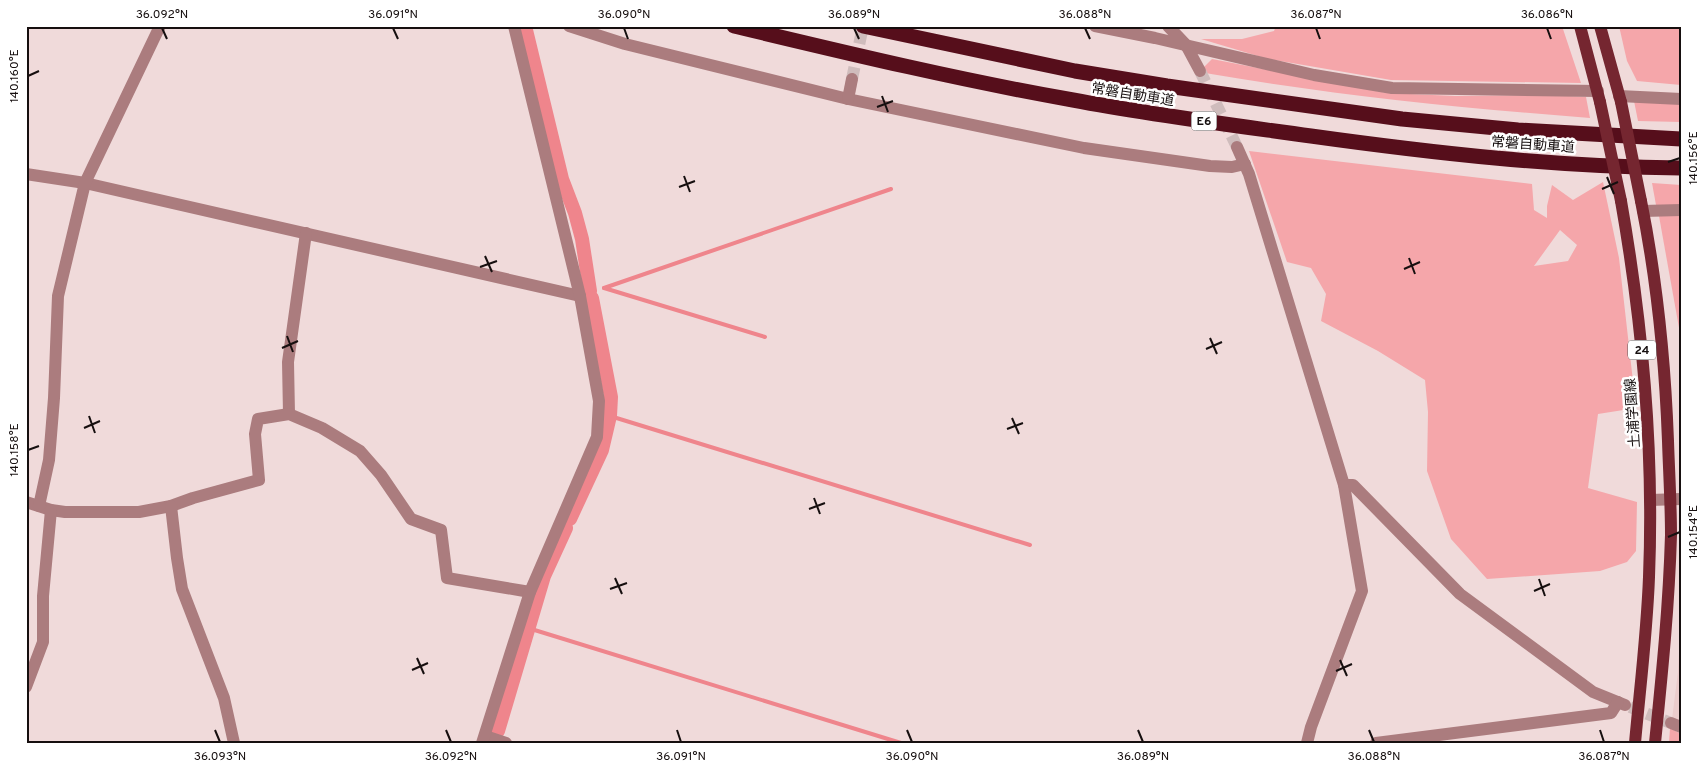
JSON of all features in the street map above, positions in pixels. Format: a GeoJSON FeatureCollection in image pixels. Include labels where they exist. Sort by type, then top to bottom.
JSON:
{"type":"FeatureCollection","features":[{"type":"Feature","properties":{"kind":"highway","name":"常磐自動車道"},"geometry":{"type":"LineString","coordinates":[[734,26],[882,61],[1070,100],[1164,116],[1400,148],[1518,160],[1681,168]]}},
{"type":"Feature","properties":{"kind":"highway","name":"常磐自動車道"},"geometry":{"type":"LineString","coordinates":[[863,26],[1084,72],[1167,86],[1402,119],[1518,130],[1681,139]]}},
{"type":"Feature","properties":{"kind":"main road","name":"土浦学園線"},"geometry":{"type":"LineString","coordinates":[[1580,26],[1599,96],[1621,201],[1632,267],[1647,399],[1650,500],[1648,588],[1635,743]]}},
{"type":"Feature","properties":{"kind":"main road","name":"24"},"geometry":{"type":"LineString","coordinates":[[1600,26],[1620,99],[1642,206],[1661,337],[1676,499],[1671,533],[1666,626],[1655,743]]}},
{"type":"Feature","properties":{"kind":"street"},"geometry":{"type":"LineString","coordinates":[[26,687],[43,642],[45,508],[54,398],[58,296],[85,183],[160,26]]}},
{"type":"Feature","properties":{"kind":"street"},"geometry":{"type":"LineString","coordinates":[[506,743],[483,740],[530,592],[597,437],[598,401],[580,296],[514,26]]}},
{"type":"Feature","properties":{"kind":"street"},"geometry":{"type":"LineString","coordinates":[[569,26],[625,44],[848,99],[1084,148],[1210,166],[1232,167],[1245,164]]}},
{"type":"Feature","properties":{"kind":"street"},"geometry":{"type":"LineString","coordinates":[[1095,26],[1314,75],[1392,88],[1599,96]]}},
{"type":"Feature","properties":{"kind":"street"},"geometry":{"type":"LineString","coordinates":[[1168,26],[1186,45],[1200,71]]}},
{"type":"Feature","properties":{"kind":"street"},"geometry":{"type":"LineString","coordinates":[[848,99],[852,79]]}},
{"type":"Feature","properties":{"kind":"street"},"geometry":{"type":"LineString","coordinates":[[1620,99],[1681,99]]}},
{"type":"Feature","properties":{"kind":"street"},"geometry":{"type":"LineString","coordinates":[[1237,147],[1245,164],[1344,485],[1362,591],[1311,727],[1307,743]]}},
{"type":"Feature","properties":{"kind":"street"},"geometry":{"type":"LineString","coordinates":[[26,174],[85,183],[580,296]]}},
{"type":"Feature","properties":{"kind":"street"},"geometry":{"type":"LineString","coordinates":[[1642,206],[1681,210]]}},
{"type":"Feature","properties":{"kind":"street"},"geometry":{"type":"LineString","coordinates":[[289,414],[288,362],[306,233]]}},
{"type":"Feature","properties":{"kind":"street"},"geometry":{"type":"LineString","coordinates":[[26,502],[65,512],[139,512],[171,506],[259,480],[255,434],[258,419],[289,414],[322,428],[360,451],[381,475],[411,519],[441,530],[448,578],[530,592]]}},
{"type":"Feature","properties":{"kind":"street"},"geometry":{"type":"LineString","coordinates":[[1344,485],[1353,485],[1460,594],[1592,692],[1622,704],[1611,713],[1376,743]]}},
{"type":"Feature","properties":{"kind":"street"},"geometry":{"type":"LineString","coordinates":[[1650,500],[1676,499]]}},
{"type":"Feature","properties":{"kind":"street"},"geometry":{"type":"LineString","coordinates":[[171,506],[176,558],[182,589],[224,698],[234,743]]}},
{"type":"Feature","properties":{"kind":"shaded area"},"geometry":{"type":"Polygon","coordinates":[[[1276,26],[1562,26],[1581,83],[1391,80],[1268,59],[1201,39],[1242,39],[1274,31],[1276,26]]]}},
{"type":"Feature","properties":{"kind":"shaded area"},"geometry":{"type":"Polygon","coordinates":[[[1619,26],[1681,26],[1681,85],[1637,81],[1627,61],[1619,26]]]}},
{"type":"Feature","properties":{"kind":"shaded area"},"geometry":{"type":"Polygon","coordinates":[[[1212,59],[1387,93],[1455,96],[1551,95],[1586,97],[1590,118],[1397,100],[1205,73],[1204,67],[1212,59]]]}},
{"type":"Feature","properties":{"kind":"shaded area"},"geometry":{"type":"Polygon","coordinates":[[[1634,101],[1681,104],[1681,122],[1638,121],[1634,101]]]}},
{"type":"Feature","properties":{"kind":"shaded area"},"geometry":{"type":"Polygon","coordinates":[[[1249,151],[1532,184],[1534,210],[1547,218],[1547,206],[1552,185],[1573,200],[1603,182],[1619,258],[1636,408],[1598,414],[1588,488],[1637,502],[1636,551],[1627,562],[1600,571],[1487,579],[1451,539],[1427,471],[1428,412],[1425,380],[1378,351],[1321,321],[1326,294],[1311,268],[1287,262],[1249,151]],[[1560,230],[1534,266],[1568,261],[1577,245],[1560,230]]]}},
{"type":"Feature","properties":{"kind":"shaded area"},"geometry":{"type":"Polygon","coordinates":[[[1652,183],[1681,185],[1681,205],[1656,205],[1652,183]]]}},
{"type":"Feature","properties":{"kind":"shaded area"},"geometry":{"type":"Polygon","coordinates":[[[1681,215],[1681,339],[1659,216],[1681,215]]]}},
{"type":"Feature","properties":{"kind":"shaded area"},"geometry":{"type":"Polygon","coordinates":[[[1681,613],[1681,722],[1672,719],[1678,672],[1681,613]]]}},
{"type":"Feature","properties":{"kind":"shaded area"},"geometry":{"type":"Polygon","coordinates":[[[1670,728],[1681,734],[1681,743],[1669,743],[1670,728]]]}},
{"type":"Feature","properties":{"kind":"waterway"},"geometry":{"type":"LineString","coordinates":[[525,26],[562,179],[575,213],[582,239],[590,291]]}},
{"type":"Feature","properties":{"kind":"waterway"},"geometry":{"type":"LineString","coordinates":[[604,288],[891,189]]}},
{"type":"Feature","properties":{"kind":"waterway"},"geometry":{"type":"LineString","coordinates":[[604,288],[765,337]]}},
{"type":"Feature","properties":{"kind":"waterway"},"geometry":{"type":"LineString","coordinates":[[570,519],[602,450],[610,416],[611,397],[592,298]]}},
{"type":"Feature","properties":{"kind":"waterway"},"geometry":{"type":"LineString","coordinates":[[610,416],[1030,545]]}},
{"type":"Feature","properties":{"kind":"waterway"},"geometry":{"type":"LineString","coordinates":[[498,731],[544,576],[566,528]]}},
{"type":"Feature","properties":{"kind":"waterway"},"geometry":{"type":"LineString","coordinates":[[528,628],[901,743]]}},
{"type":"Feature","properties":{"kind":"tunnel"},"geometry":{"type":"LineString","coordinates":[[852,79],[863,26]]}},
{"type":"Feature","properties":{"kind":"tunnel"},"geometry":{"type":"LineString","coordinates":[[1200,71],[1237,147]]}},
{"type":"Feature","properties":{"kind":"tunnel"},"geometry":{"type":"LineString","coordinates":[[1630,707],[1671,723]]}}]}
